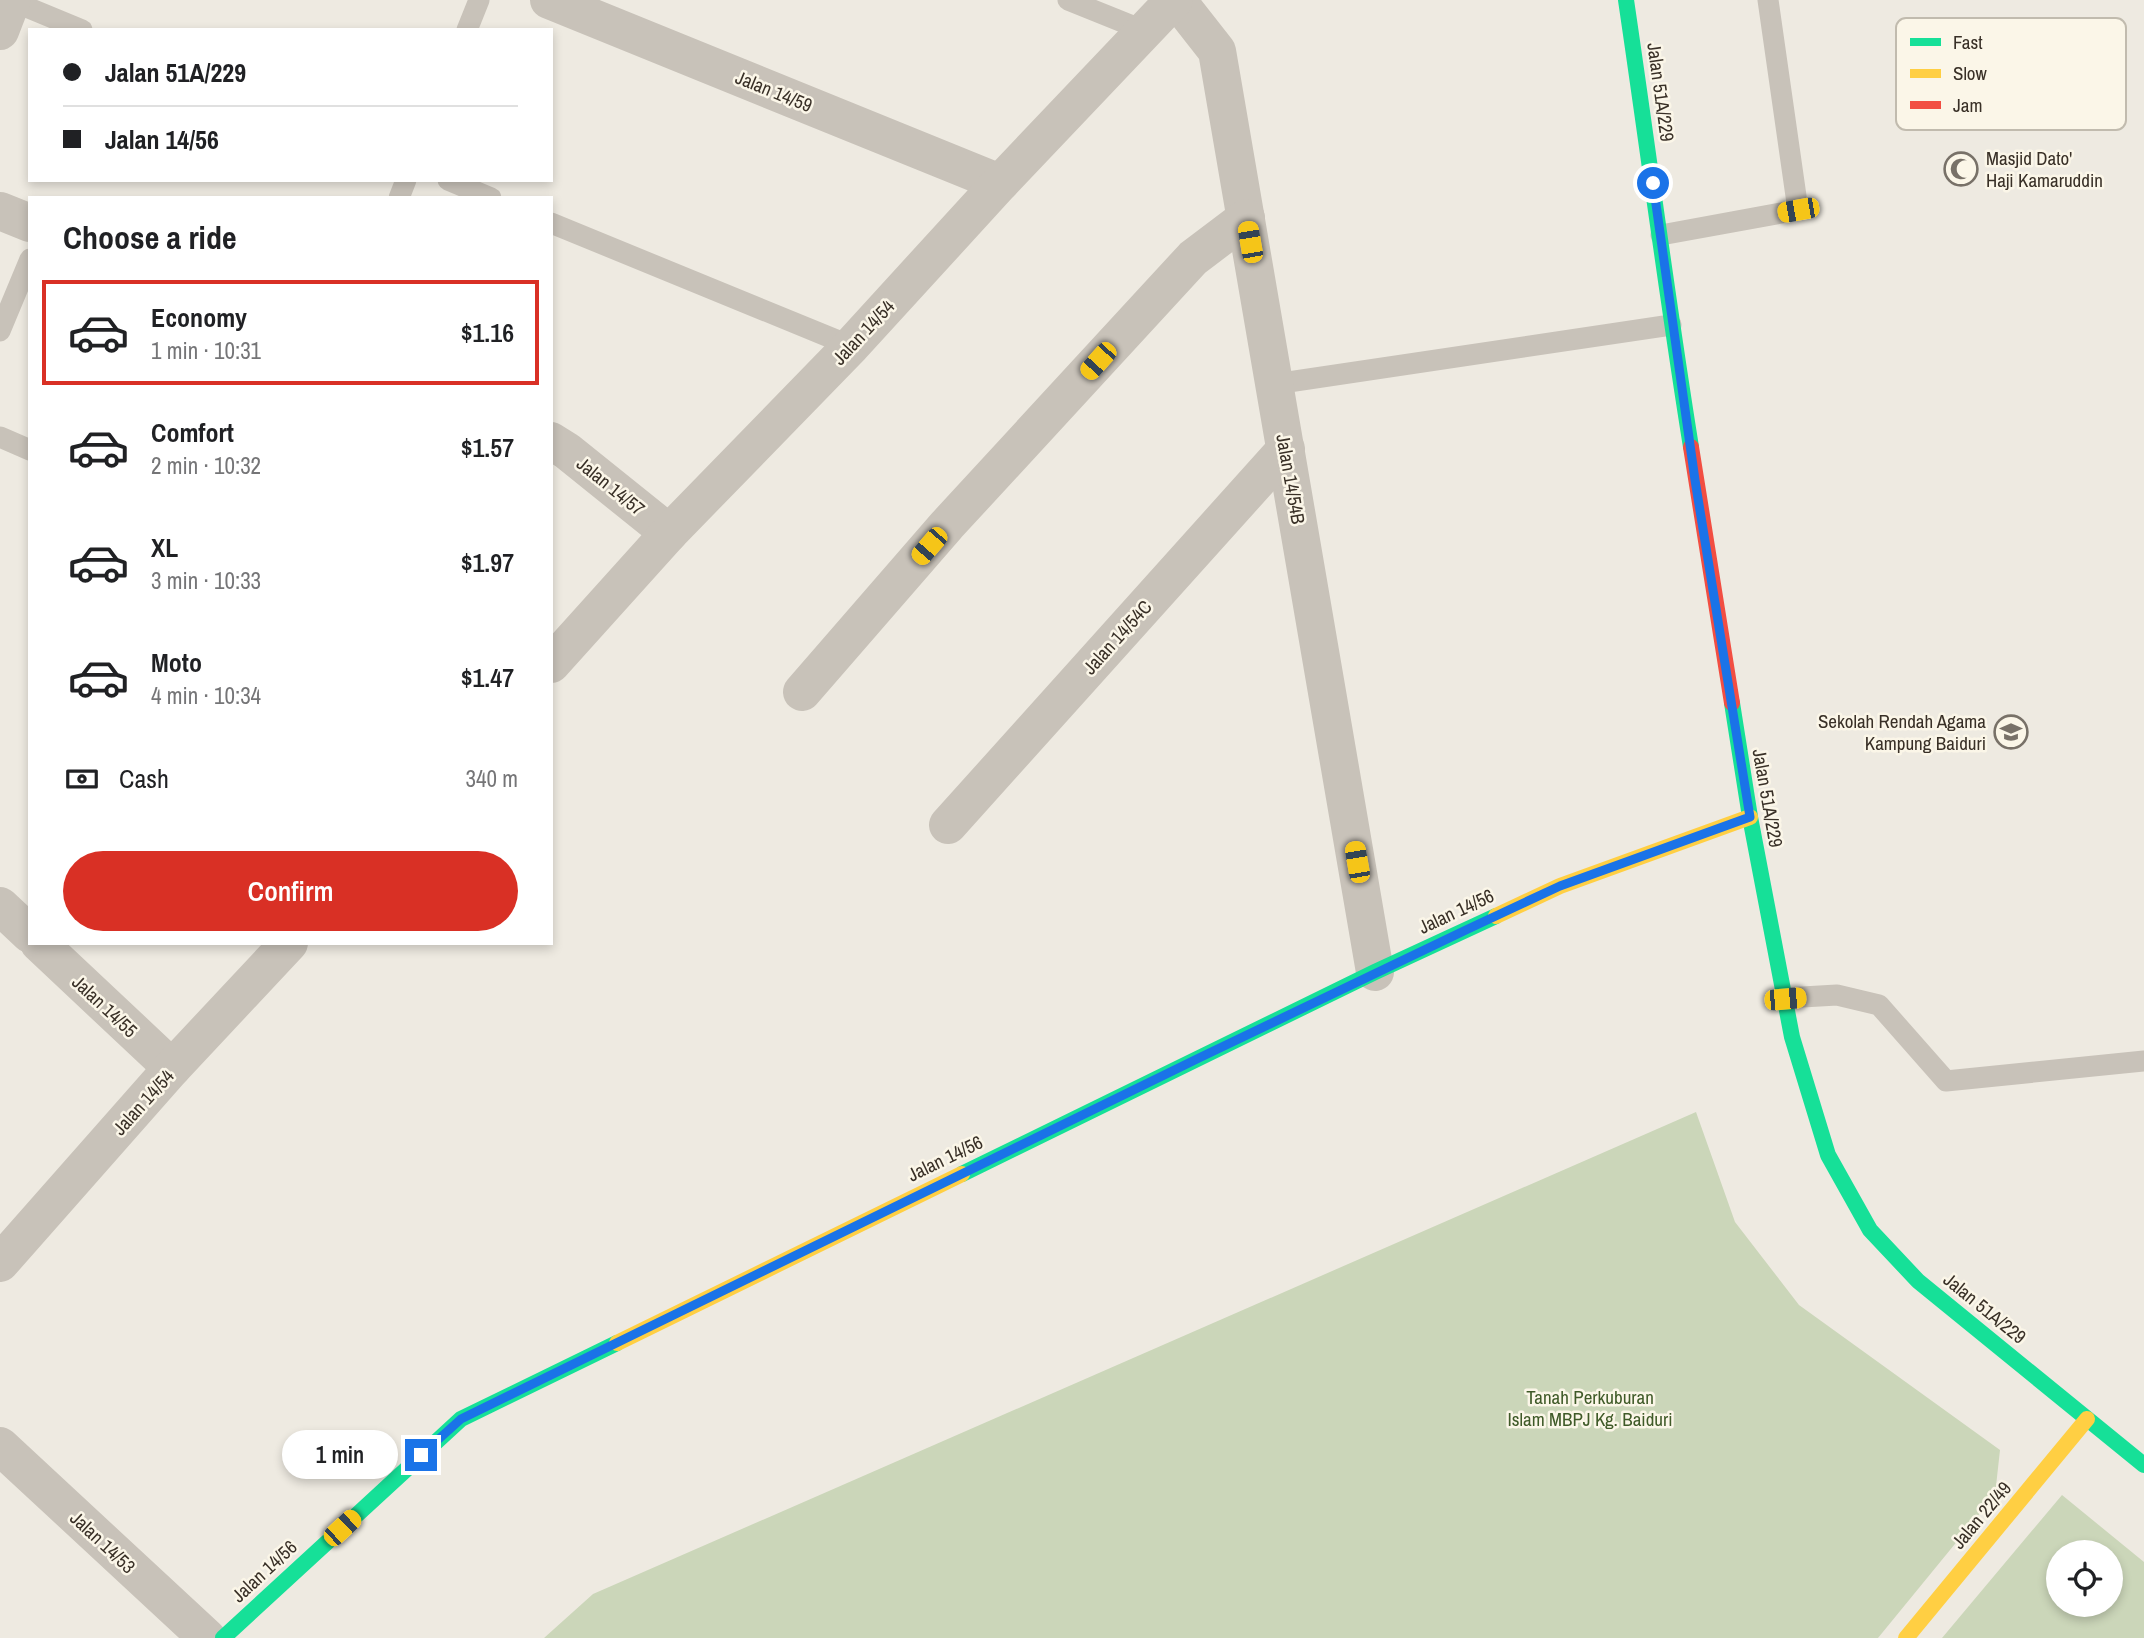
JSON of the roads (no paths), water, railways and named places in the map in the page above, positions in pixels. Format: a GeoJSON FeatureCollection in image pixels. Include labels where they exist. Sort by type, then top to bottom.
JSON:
{"type":"FeatureCollection","features":[{"type":"Feature","properties":{"kind":"street","name":"Jalan 14/59"},"geometry":{"type":"LineString","coordinates":[[549,0],[1000,183]]}},
{"type":"Feature","properties":{"kind":"street","name":"Jalan 14/54"},"geometry":{"type":"LineString","coordinates":[[553,662],[669,533],[851,346],[1000,183],[1175,0]]}},
{"type":"Feature","properties":{"kind":"street","name":"Jalan 14/54B"},"geometry":{"type":"LineString","coordinates":[[1175,0],[1217,51],[1375,972]]}},
{"type":"Feature","properties":{"kind":"street","name":"Jalan 51A/229"},"geometry":{"type":"LineString","coordinates":[[1626,0],[1661,235],[1671,324],[1750,817],[1792,1037],[1828,1155],[1870,1230],[1918,1281],[2144,1465]]}},
{"type":"Feature","properties":{"kind":"street"},"geometry":{"type":"LineString","coordinates":[[0,211],[28,222]]}},
{"type":"Feature","properties":{"kind":"street"},"geometry":{"type":"LineString","coordinates":[[802,692],[947,525],[1193,258],[1246,218]]}},
{"type":"Feature","properties":{"kind":"street","name":"Jalan 14/57"},"geometry":{"type":"LineString","coordinates":[[553,442],[669,533]]}},
{"type":"Feature","properties":{"kind":"street","name":"Jalan 14/54C"},"geometry":{"type":"LineString","coordinates":[[948,825],[1286,449]]}},
{"type":"Feature","properties":{"kind":"street","name":"Jalan 14/56"},"geometry":{"type":"LineString","coordinates":[[223,1638],[461,1419],[1375,972],[1560,886],[1750,817]]}},
{"type":"Feature","properties":{"kind":"street"},"geometry":{"type":"LineString","coordinates":[[0,906],[28,932]]}},
{"type":"Feature","properties":{"kind":"street","name":"Jalan 14/55"},"geometry":{"type":"LineString","coordinates":[[41,945],[172,1068]]}},
{"type":"Feature","properties":{"kind":"street","name":"Jalan 14/54"},"geometry":{"type":"LineString","coordinates":[[0,1263],[172,1068],[287,945]]}},
{"type":"Feature","properties":{"kind":"street","name":"Jalan 22/49"},"geometry":{"type":"LineString","coordinates":[[1906,1638],[2087,1419]]}},
{"type":"Feature","properties":{"kind":"street","name":"Jalan 14/53"},"geometry":{"type":"LineString","coordinates":[[0,1446],[207,1638]]}},
{"type":"Feature","properties":{"kind":"lane"},"geometry":{"type":"LineString","coordinates":[[468,28],[479,0]]}},
{"type":"Feature","properties":{"kind":"lane"},"geometry":{"type":"LineString","coordinates":[[1068,0],[1145,31]]}},
{"type":"Feature","properties":{"kind":"lane"},"geometry":{"type":"LineString","coordinates":[[1661,235],[1798,210],[1768,0]]}},
{"type":"Feature","properties":{"kind":"lane"},"geometry":{"type":"LineString","coordinates":[[8,11],[74,28]]}},
{"type":"Feature","properties":{"kind":"lane"},"geometry":{"type":"LineString","coordinates":[[453,182],[486,196]]}},
{"type":"Feature","properties":{"kind":"lane"},"geometry":{"type":"LineString","coordinates":[[553,224],[851,346]]}},
{"type":"Feature","properties":{"kind":"lane"},"geometry":{"type":"LineString","coordinates":[[0,331],[28,264]]}},
{"type":"Feature","properties":{"kind":"lane"},"geometry":{"type":"LineString","coordinates":[[1275,384],[1671,324]]}},
{"type":"Feature","properties":{"kind":"lane"},"geometry":{"type":"LineString","coordinates":[[0,437],[28,449]]}},
{"type":"Feature","properties":{"kind":"lane"},"geometry":{"type":"LineString","coordinates":[[1785,999],[1837,995],[1879,1004],[1946,1081],[2144,1061]]}},
{"type":"Feature","properties":{"kind":"place","name":"Masjid Dato' Haji Kamaruddin"},"geometry":{"type":"Point","coordinates":[1961,169]}},
{"type":"Feature","properties":{"kind":"place","name":"Sekolah Rendah Agama Kampung Baiduri"},"geometry":{"type":"Point","coordinates":[2011,732]}},
{"type":"Feature","properties":{"kind":"park label","name":"Tanah Perkuburan Islam MBPJ Kg. Baiduri"},"geometry":{"type":"Point","coordinates":[1590,1408]}}]}
